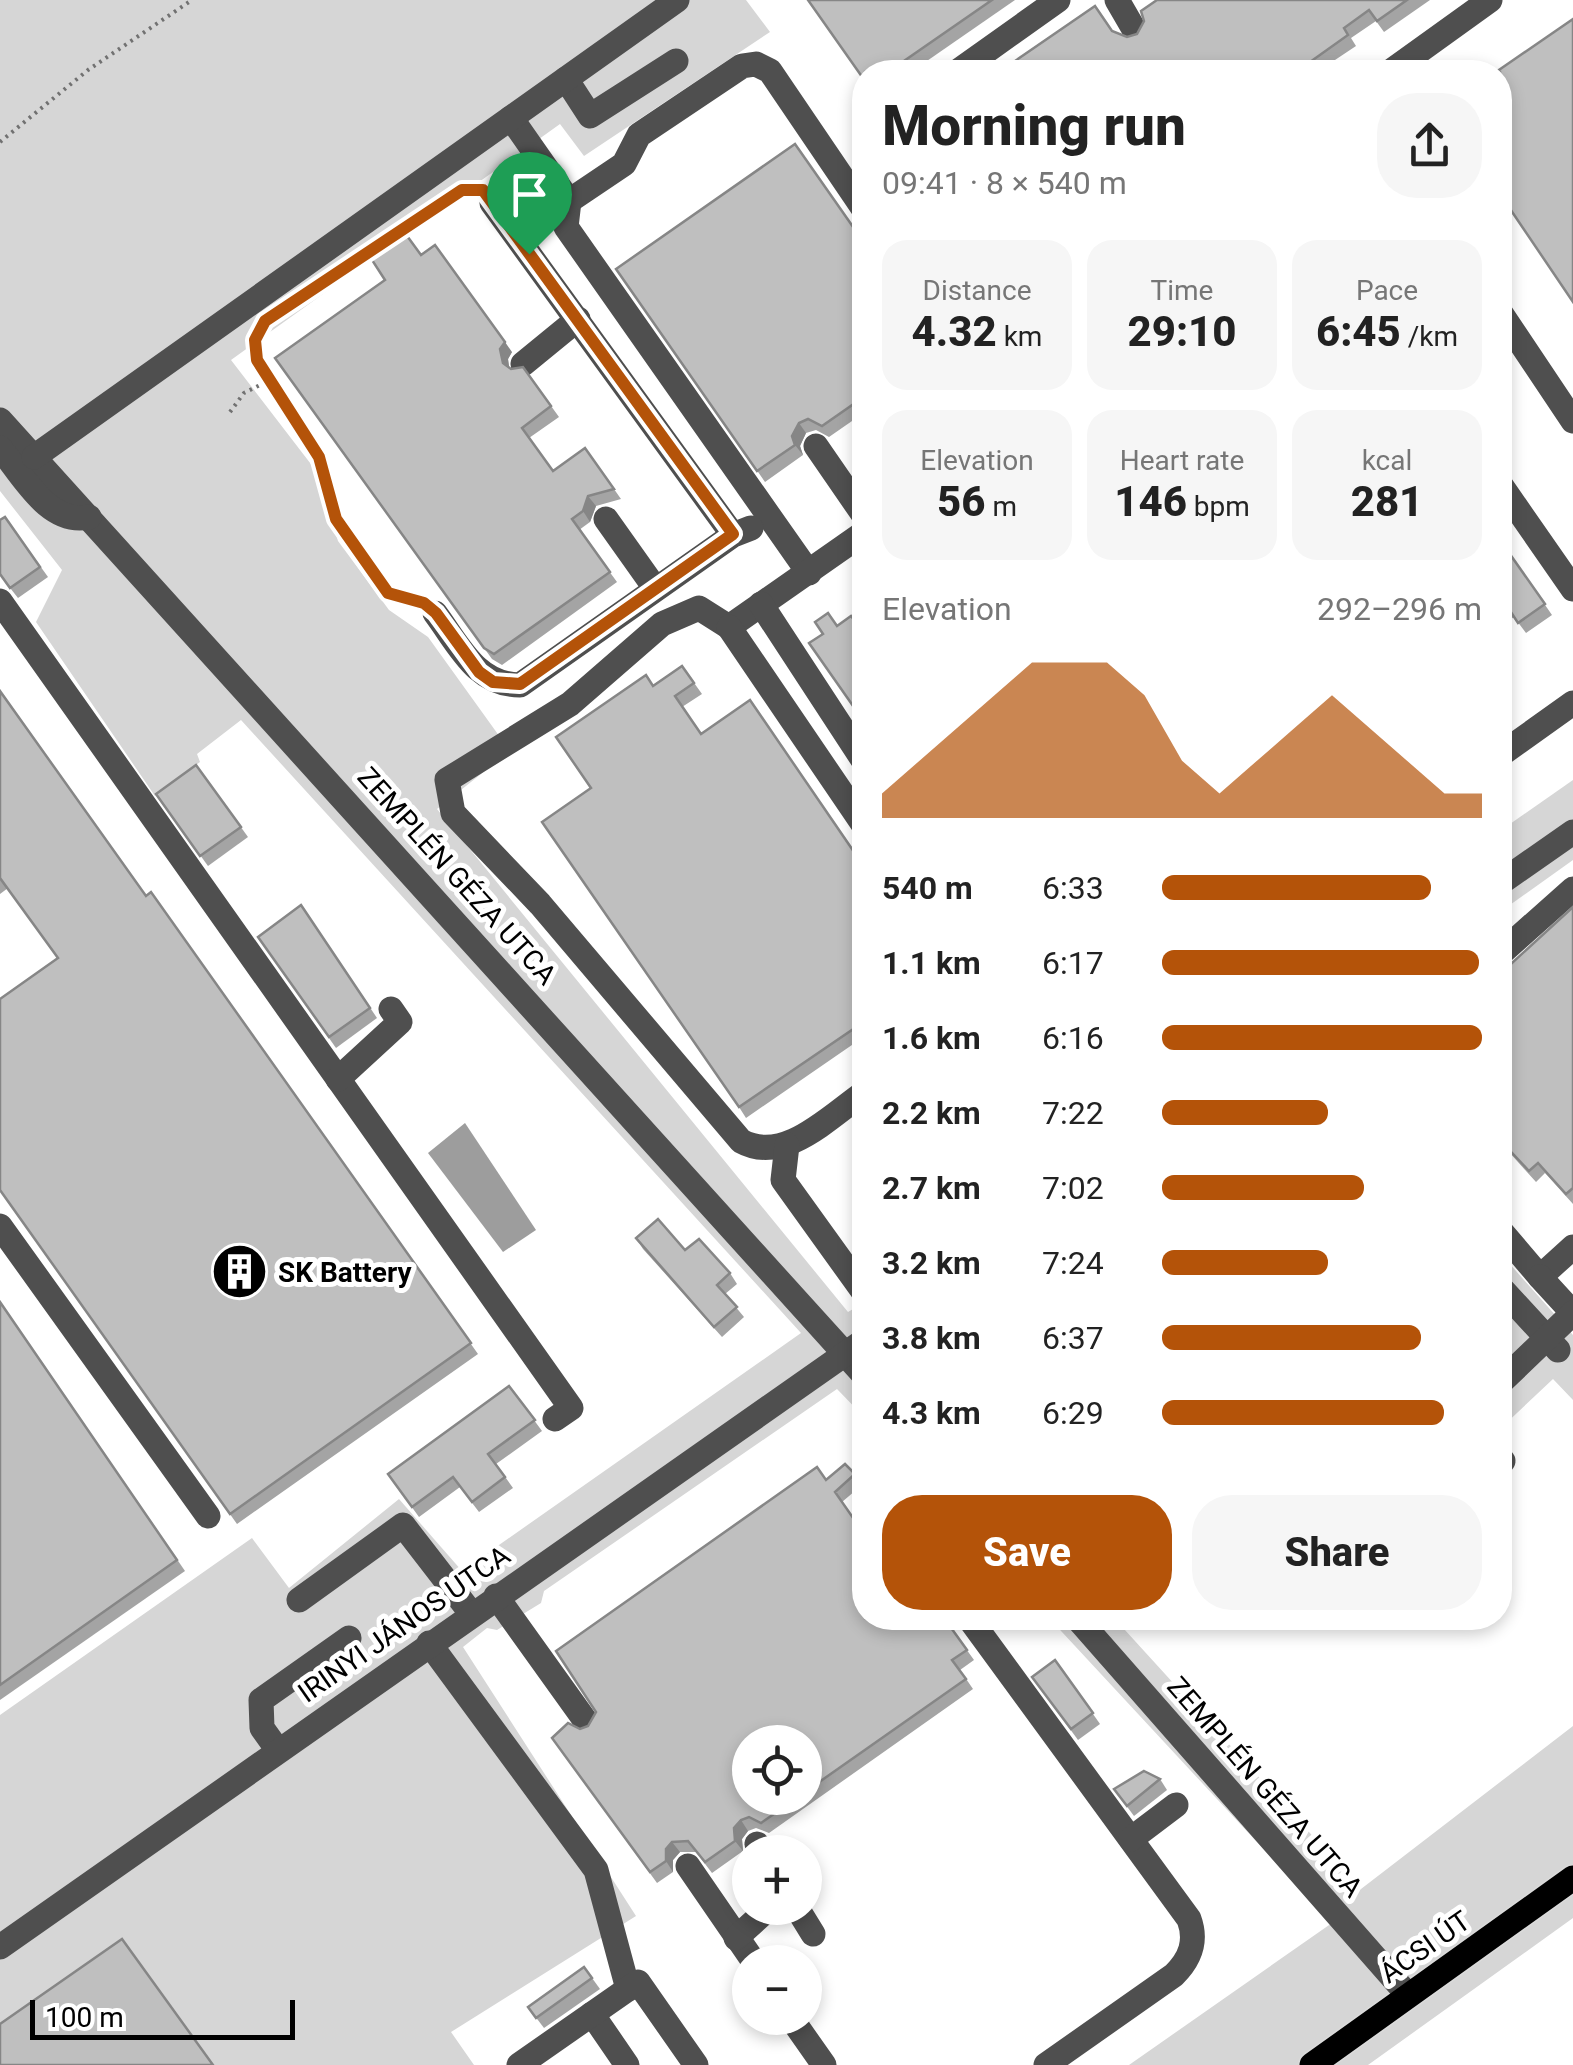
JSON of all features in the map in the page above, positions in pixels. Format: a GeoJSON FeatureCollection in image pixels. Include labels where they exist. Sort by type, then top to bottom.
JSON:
{"type":"FeatureCollection","features":[{"type":"Feature","properties":{"kind":"main road","name":"ÁCSI ÚT"},"geometry":{"type":"LineString","coordinates":[[1312,2065],[1573,1878]]}},
{"type":"Feature","properties":{"kind":"street"},"geometry":{"type":"LineString","coordinates":[[34,457],[677,0]]}},
{"type":"Feature","properties":{"kind":"street"},"geometry":{"type":"LineString","coordinates":[[974,60],[1058,0]]}},
{"type":"Feature","properties":{"kind":"street"},"geometry":{"type":"LineString","coordinates":[[1118,0],[1135,31]]}},
{"type":"Feature","properties":{"kind":"street"},"geometry":{"type":"LineString","coordinates":[[1407,60],[1490,0]]}},
{"type":"Feature","properties":{"kind":"street"},"geometry":{"type":"LineString","coordinates":[[566,79],[590,116],[676,61]]}},
{"type":"Feature","properties":{"kind":"street"},"geometry":{"type":"LineString","coordinates":[[529,254],[624,164],[639,135],[742,66],[756,64],[770,71],[852,192]]}},
{"type":"Feature","properties":{"kind":"street"},"geometry":{"type":"LineString","coordinates":[[510,118],[568,214],[809,572]]}},
{"type":"Feature","properties":{"kind":"street"},"geometry":{"type":"LineString","coordinates":[[436,613],[479,672],[493,682],[520,684],[742,531],[492,203]]}},
{"type":"Feature","properties":{"kind":"street"},"geometry":{"type":"LineString","coordinates":[[523,364],[578,319]]}},
{"type":"Feature","properties":{"kind":"street"},"geometry":{"type":"LineString","coordinates":[[1512,330],[1573,422]]}},
{"type":"Feature","properties":{"kind":"street","name":"ZEMPLÉN GÉZA UTCA"},"geometry":{"type":"LineString","coordinates":[[0,420],[852,1343]]}},
{"type":"Feature","properties":{"kind":"street"},"geometry":{"type":"LineString","coordinates":[[816,446],[852,497]]}},
{"type":"Feature","properties":{"kind":"street"},"geometry":{"type":"LineString","coordinates":[[0,448],[55,514],[76,520],[89,517]]}},
{"type":"Feature","properties":{"kind":"street"},"geometry":{"type":"LineString","coordinates":[[1512,501],[1573,589]]}},
{"type":"Feature","properties":{"kind":"street"},"geometry":{"type":"LineString","coordinates":[[606,519],[655,588]]}},
{"type":"Feature","properties":{"kind":"street"},"geometry":{"type":"LineString","coordinates":[[728,627],[852,541]]}},
{"type":"Feature","properties":{"kind":"street"},"geometry":{"type":"LineString","coordinates":[[0,601],[571,1408],[555,1419]]}},
{"type":"Feature","properties":{"kind":"street"},"geometry":{"type":"LineString","coordinates":[[760,604],[852,743]]}},
{"type":"Feature","properties":{"kind":"street"},"geometry":{"type":"LineString","coordinates":[[852,807],[728,627],[699,608],[662,624],[570,704],[447,780],[452,812],[540,904],[741,1141],[758,1149],[786,1146],[852,1101]]}},
{"type":"Feature","properties":{"kind":"street"},"geometry":{"type":"LineString","coordinates":[[1512,747],[1573,704]]}},
{"type":"Feature","properties":{"kind":"street"},"geometry":{"type":"LineString","coordinates":[[1512,874],[1573,832]]}},
{"type":"Feature","properties":{"kind":"street"},"geometry":{"type":"LineString","coordinates":[[1512,943],[1573,888]]}},
{"type":"Feature","properties":{"kind":"street"},"geometry":{"type":"LineString","coordinates":[[338,1079],[400,1022],[390,1009]]}},
{"type":"Feature","properties":{"kind":"street"},"geometry":{"type":"LineString","coordinates":[[786,1146],[783,1180],[852,1276]]}},
{"type":"Feature","properties":{"kind":"street"},"geometry":{"type":"LineString","coordinates":[[0,1226],[208,1516]]}},
{"type":"Feature","properties":{"kind":"street"},"geometry":{"type":"LineString","coordinates":[[1512,1244],[1573,1313],[1552,1344],[1512,1364]]}},
{"type":"Feature","properties":{"kind":"street"},"geometry":{"type":"LineString","coordinates":[[1540,1277],[1573,1247]]}},
{"type":"Feature","properties":{"kind":"street"},"geometry":{"type":"LineString","coordinates":[[1512,1300],[1552,1344]]}},
{"type":"Feature","properties":{"kind":"street","name":"IRINYI JÁNOS UTCA"},"geometry":{"type":"LineString","coordinates":[[0,1947],[852,1348]]}},
{"type":"Feature","properties":{"kind":"street"},"geometry":{"type":"LineString","coordinates":[[299,1600],[403,1525],[471,1614]]}},
{"type":"Feature","properties":{"kind":"street"},"geometry":{"type":"LineString","coordinates":[[496,1596],[587,1723]]}},
{"type":"Feature","properties":{"kind":"street"},"geometry":{"type":"LineString","coordinates":[[979,1630],[1189,1918],[1192,1949],[1174,1975],[1046,2065]]}},
{"type":"Feature","properties":{"kind":"street","name":"ZEMPLÉN GÉZA UTCA"},"geometry":{"type":"LineString","coordinates":[[1088,1630],[1408,1995]]}},
{"type":"Feature","properties":{"kind":"street"},"geometry":{"type":"LineString","coordinates":[[277,1749],[262,1728],[261,1700],[349,1638]]}},
{"type":"Feature","properties":{"kind":"street"},"geometry":{"type":"LineString","coordinates":[[429,1643],[596,1870],[628,1988]]}},
{"type":"Feature","properties":{"kind":"street"},"geometry":{"type":"LineString","coordinates":[[1131,1839],[1176,1804]]}},
{"type":"Feature","properties":{"kind":"street"},"geometry":{"type":"LineString","coordinates":[[688,1866],[741,1945]]}},
{"type":"Feature","properties":{"kind":"street"},"geometry":{"type":"LineString","coordinates":[[736,1938],[750,1925]]}},
{"type":"Feature","properties":{"kind":"street"},"geometry":{"type":"LineString","coordinates":[[807,1925],[813,1934]]}},
{"type":"Feature","properties":{"kind":"street"},"geometry":{"type":"LineString","coordinates":[[532,2061],[638,1982],[696,2065]]}},
{"type":"Feature","properties":{"kind":"street"},"geometry":{"type":"LineString","coordinates":[[592,2014],[627,2065]]}},
{"type":"Feature","properties":{"kind":"street"},"geometry":{"type":"LineString","coordinates":[[804,2035],[824,2065]]}},
{"type":"Feature","properties":{"kind":"path"},"geometry":{"type":"LineString","coordinates":[[0,142],[88,70],[192,0]]}},
{"type":"Feature","properties":{"kind":"path"},"geometry":{"type":"LineString","coordinates":[[436,613],[424,603],[388,593],[336,519],[319,457],[270,380],[255,340],[265,321],[462,190],[483,190],[492,203]]}},
{"type":"Feature","properties":{"kind":"path"},"geometry":{"type":"LineString","coordinates":[[230,412],[244,393],[270,380]]}},
{"type":"Feature","properties":{"kind":"shaded area"},"geometry":{"type":"Polygon","coordinates":[[[0,0],[746,0],[770,32],[584,156],[560,124],[231,360],[317,472],[338,541],[389,610],[428,637],[510,751],[437,809],[848,1312],[852,1310],[852,1405],[837,1389],[544,1591],[541,1603],[497,1630],[487,1628],[463,1647],[636,1916],[451,2032],[474,2065],[0,2065],[0,1715],[252,1538],[289,1588],[399,1499],[462,1571],[801,1333],[241,720],[197,754],[200,762],[155,796],[36,622],[62,570],[0,491],[0,0]]]}},
{"type":"Feature","properties":{"kind":"shaded area"},"geometry":{"type":"Polygon","coordinates":[[[1573,780],[1573,860],[1512,903],[1512,823],[1573,780]]]}},
{"type":"Feature","properties":{"kind":"shaded area"},"geometry":{"type":"Polygon","coordinates":[[[465,1123],[536,1230],[503,1252],[428,1153],[465,1123]]]}},
{"type":"Feature","properties":{"kind":"shaded area"},"geometry":{"type":"Polygon","coordinates":[[[1512,1266],[1573,1335],[1573,1400],[1553,1379],[1512,1418],[1512,1266]]]}},
{"type":"Feature","properties":{"kind":"shaded area"},"geometry":{"type":"Polygon","coordinates":[[[1060,1630],[1125,1630],[1361,1889],[1573,1726],[1573,1918],[1368,2065],[1129,2065],[1332,1923],[1060,1630]]]}},
{"type":"Feature","properties":{"kind":"building"},"geometry":{"type":"Polygon","coordinates":[[[808,0],[992,0],[905,60],[852,63],[808,0]]]}},
{"type":"Feature","properties":{"kind":"building"},"geometry":{"type":"Polygon","coordinates":[[[1157,0],[1407,0],[1377,21],[1369,10],[1344,28],[1348,35],[1313,60],[1016,60],[1095,6],[1112,31],[1127,37],[1137,34],[1144,21],[1141,11],[1157,0]]]}},
{"type":"Feature","properties":{"kind":"building"},"geometry":{"type":"Polygon","coordinates":[[[1573,19],[1573,302],[1512,212],[1512,61],[1573,19]]]}},
{"type":"Feature","properties":{"kind":"building"},"geometry":{"type":"Polygon","coordinates":[[[795,144],[852,225],[852,405],[822,426],[808,419],[799,423],[792,436],[795,445],[757,471],[616,269],[795,144]]]}},
{"type":"Feature","properties":{"kind":"building"},"geometry":{"type":"Polygon","coordinates":[[[517,157],[539,189],[517,204],[495,173],[517,157]]]}},
{"type":"Feature","properties":{"kind":"building"},"geometry":{"type":"Polygon","coordinates":[[[402,229],[421,255],[435,245],[505,342],[500,349],[503,363],[511,369],[523,367],[551,406],[522,428],[553,471],[585,448],[614,489],[588,496],[583,511],[572,519],[610,572],[494,654],[484,648],[275,358],[385,280],[372,260],[402,229]]]}},
{"type":"Feature","properties":{"kind":"building"},"geometry":{"type":"Polygon","coordinates":[[[5,517],[40,567],[10,588],[0,574],[0,520],[5,517]]]}},
{"type":"Feature","properties":{"kind":"building"},"geometry":{"type":"Polygon","coordinates":[[[1512,557],[1545,604],[1518,623],[1512,614],[1512,557]]]}},
{"type":"Feature","properties":{"kind":"building"},"geometry":{"type":"Polygon","coordinates":[[[828,613],[837,626],[852,617],[852,704],[809,643],[823,634],[815,622],[828,613]]]}},
{"type":"Feature","properties":{"kind":"building"},"geometry":{"type":"Polygon","coordinates":[[[682,666],[694,683],[675,696],[701,734],[750,700],[852,849],[852,1030],[739,1107],[542,822],[591,788],[556,737],[646,675],[653,686],[682,666]]]}},
{"type":"Feature","properties":{"kind":"building","name":"SK Battery"},"geometry":{"type":"Polygon","coordinates":[[[0,691],[146,896],[151,892],[471,1343],[230,1514],[0,1190],[0,999],[58,958],[0,878],[0,691]]]}},
{"type":"Feature","properties":{"kind":"building"},"geometry":{"type":"Polygon","coordinates":[[[196,765],[241,827],[200,856],[156,794],[196,765]]]}},
{"type":"Feature","properties":{"kind":"building"},"geometry":{"type":"Polygon","coordinates":[[[301,905],[370,1008],[329,1037],[258,937],[301,905]]]}},
{"type":"Feature","properties":{"kind":"building"},"geometry":{"type":"Polygon","coordinates":[[[1573,907],[1573,1188],[1566,1194],[1538,1163],[1529,1171],[1512,1153],[1512,963],[1573,907]]]}},
{"type":"Feature","properties":{"kind":"building"},"geometry":{"type":"Polygon","coordinates":[[[658,1219],[685,1250],[699,1239],[730,1273],[717,1285],[737,1307],[714,1327],[636,1238],[658,1219]]]}},
{"type":"Feature","properties":{"kind":"building"},"geometry":{"type":"Polygon","coordinates":[[[0,1302],[177,1560],[0,1685],[0,1302]]]}},
{"type":"Feature","properties":{"kind":"building"},"geometry":{"type":"Polygon","coordinates":[[[509,1386],[535,1420],[488,1454],[505,1477],[472,1502],[453,1477],[412,1507],[388,1474],[509,1386]]]}},
{"type":"Feature","properties":{"kind":"building"},"geometry":{"type":"Polygon","coordinates":[[[845,1464],[852,1471],[852,1477],[835,1492],[852,1516],[852,1630],[953,1630],[967,1650],[952,1660],[966,1679],[822,1780],[822,1725],[732,1725],[732,1815],[773,1815],[761,1823],[749,1817],[741,1820],[734,1828],[732,1843],[705,1862],[688,1841],[672,1842],[666,1849],[666,1861],[650,1872],[552,1738],[568,1723],[580,1729],[588,1726],[596,1712],[556,1651],[817,1467],[826,1480],[845,1464]]]}},
{"type":"Feature","properties":{"kind":"building"},"geometry":{"type":"Polygon","coordinates":[[[1055,1660],[1093,1713],[1071,1729],[1032,1677],[1055,1660]]]}},
{"type":"Feature","properties":{"kind":"building"},"geometry":{"type":"Polygon","coordinates":[[[1144,1771],[1160,1779],[1127,1806],[1114,1789],[1144,1771]]]}},
{"type":"Feature","properties":{"kind":"building"},"geometry":{"type":"Polygon","coordinates":[[[122,1939],[213,2065],[0,2065],[0,2024],[122,1939]]]}},
{"type":"Feature","properties":{"kind":"building"},"geometry":{"type":"Polygon","coordinates":[[[584,1967],[592,1978],[536,2018],[528,2007],[584,1967]]]}},
{"type":"Feature","properties":{"kind":"place","name":"SK Battery"},"geometry":{"type":"Point","coordinates":[239,1272]}},
{"type":"Feature","properties":{"kind":"route"},"geometry":{"type":"LineString","coordinates":[[462,190],[483,190],[529,254],[733,534],[536,676],[520,684],[505,685],[479,672],[436,613],[424,603],[388,593],[336,519],[319,457],[257,360],[255,340],[265,321],[462,190]]}}]}
